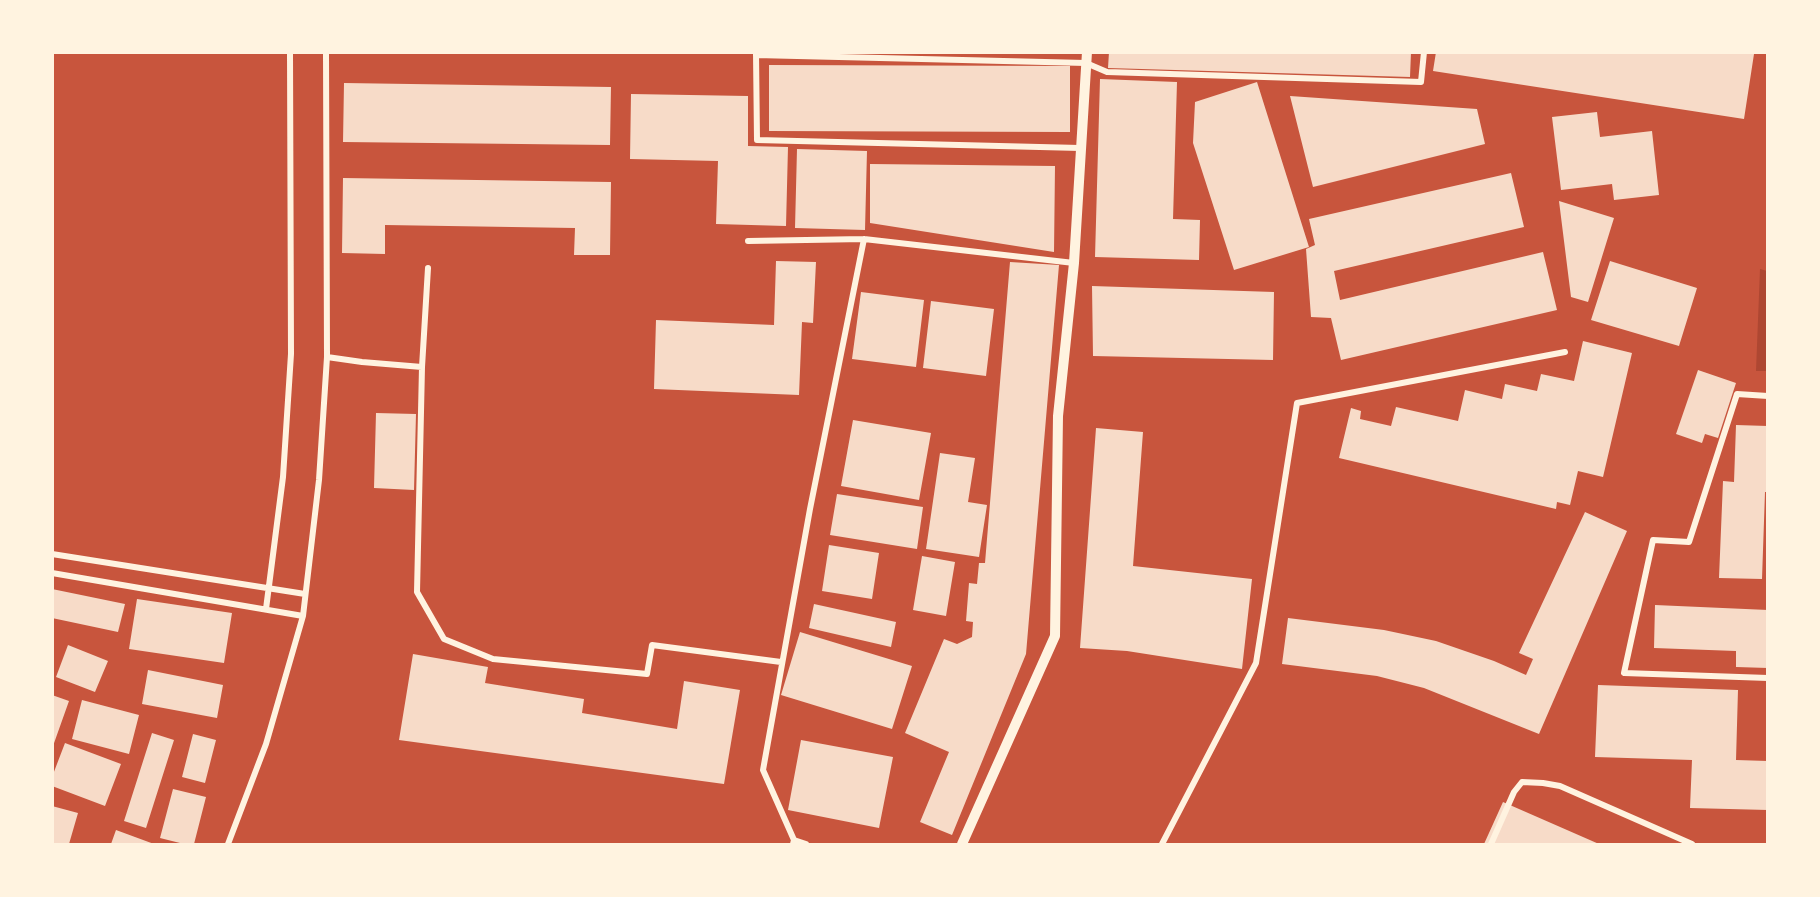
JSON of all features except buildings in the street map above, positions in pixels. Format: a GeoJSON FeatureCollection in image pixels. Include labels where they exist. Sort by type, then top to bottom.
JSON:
{"type":"FeatureCollection","features":[{"type":"Feature","properties":{"kind":"street"},"geometry":{"type":"LineString","coordinates":[[267,609],[283,477],[291,354],[290,52]]}},
{"type":"Feature","properties":{"kind":"street"},"geometry":{"type":"LineString","coordinates":[[228,844],[266,744],[303,616],[319,480],[327,357],[326,52]]}},
{"type":"Feature","properties":{"kind":"street"},"geometry":{"type":"LineString","coordinates":[[1080,148],[757,140],[756,54],[1087,58],[1107,72],[1421,82],[1424,52]]}},
{"type":"Feature","properties":{"kind":"street"},"geometry":{"type":"LineString","coordinates":[[962,844],[1055,636],[1059,416],[1074,263],[1087,58]]}},
{"type":"Feature","properties":{"kind":"street"},"geometry":{"type":"LineString","coordinates":[[748,241],[864,239],[1074,263]]}},
{"type":"Feature","properties":{"kind":"street"},"geometry":{"type":"LineString","coordinates":[[806,844],[793,842],[763,770],[864,239]]}},
{"type":"Feature","properties":{"kind":"street"},"geometry":{"type":"LineString","coordinates":[[428,268],[422,366],[417,592],[444,639],[492,659],[647,674],[652,645],[782,662]]}},
{"type":"Feature","properties":{"kind":"street"},"geometry":{"type":"LineString","coordinates":[[1162,844],[1256,663],[1298,403],[1565,352]]}},
{"type":"Feature","properties":{"kind":"street"},"geometry":{"type":"LineString","coordinates":[[327,357],[422,366]]}},
{"type":"Feature","properties":{"kind":"street"},"geometry":{"type":"LineString","coordinates":[[1767,396],[1737,394],[1689,542],[1653,540],[1624,673],[1767,678]]}},
{"type":"Feature","properties":{"kind":"street"},"geometry":{"type":"LineString","coordinates":[[52,554],[305,594]]}},
{"type":"Feature","properties":{"kind":"street"},"geometry":{"type":"LineString","coordinates":[[52,573],[303,616]]}},
{"type":"Feature","properties":{"kind":"street"},"geometry":{"type":"LineString","coordinates":[[1491,844],[1514,792],[1522,782],[1560,786],[1692,844]]}},
{"type":"Feature","properties":{"kind":"shaded area"},"geometry":{"type":"Polygon","coordinates":[[[1760,269],[1767,271],[1767,371],[1756,371],[1760,269]]]}}]}
